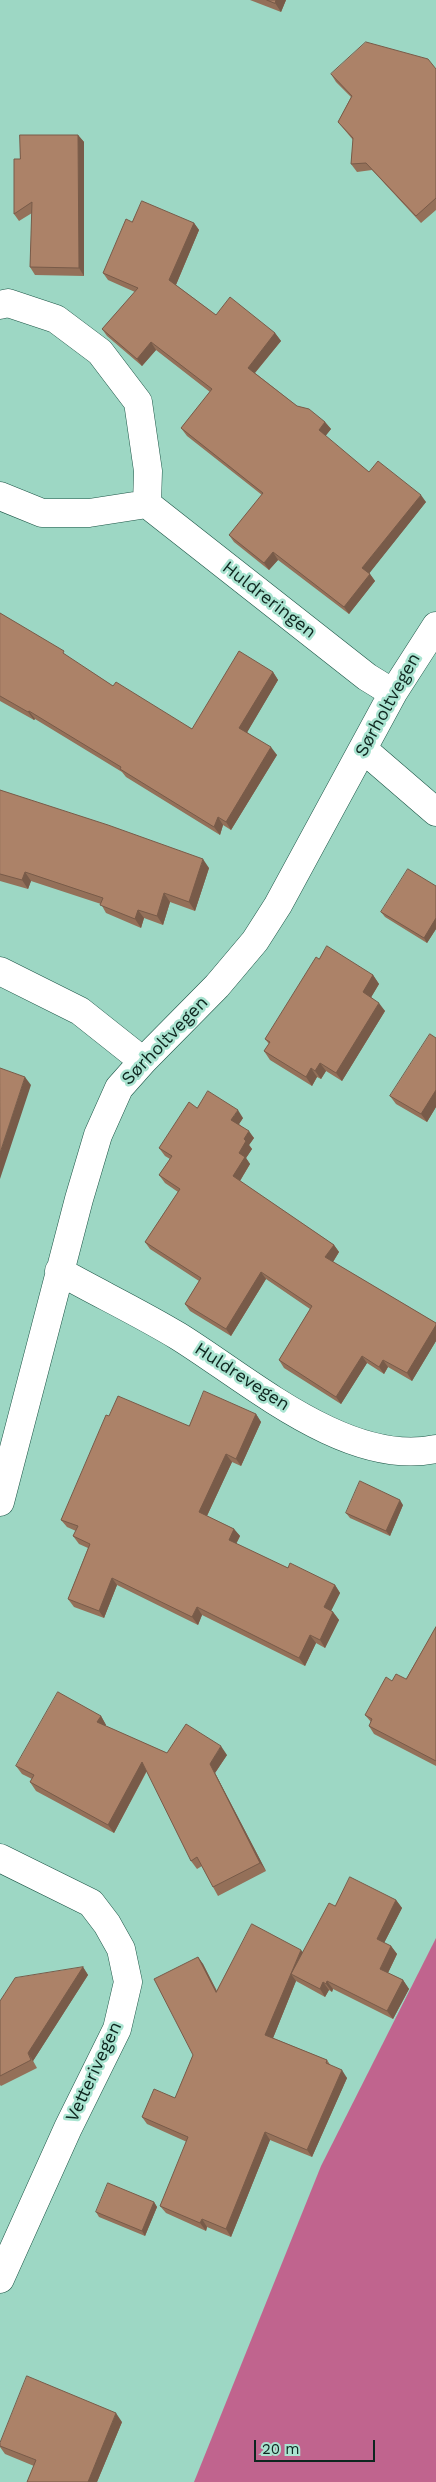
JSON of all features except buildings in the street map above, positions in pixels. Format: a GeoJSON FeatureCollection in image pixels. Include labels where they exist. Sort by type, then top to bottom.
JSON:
{"type":"FeatureCollection","features":[{"type":"Feature","properties":{"kind":"street"},"geometry":{"type":"LineString","coordinates":[[0,305],[8,303],[56,319],[100,352],[138,402],[148,471],[147,504],[89,514],[42,513],[0,496]]}},
{"type":"Feature","properties":{"kind":"street","name":"Huldreringen"},"geometry":{"type":"LineString","coordinates":[[147,504],[367,677],[393,693]]}},
{"type":"Feature","properties":{"kind":"street","name":"Sørholtvegen"},"geometry":{"type":"LineString","coordinates":[[0,1502],[8,1435],[59,1271],[98,1135],[119,1088],[142,1062],[211,993],[255,941],[278,905],[393,693],[436,626]]}},
{"type":"Feature","properties":{"kind":"street"},"geometry":{"type":"LineString","coordinates":[[363,749],[436,812]]}},
{"type":"Feature","properties":{"kind":"street"},"geometry":{"type":"LineString","coordinates":[[0,971],[80,1011],[142,1062]]}},
{"type":"Feature","properties":{"kind":"street","name":"Huldrevegen"},"geometry":{"type":"LineString","coordinates":[[59,1271],[177,1336],[270,1397],[324,1428],[352,1440],[391,1451],[436,1449]]}},
{"type":"Feature","properties":{"kind":"street","name":"Vetterivegen"},"geometry":{"type":"LineString","coordinates":[[0,1858],[91,1903],[122,1948],[128,1982],[117,2029],[68,2128],[0,2279]]}},
{"type":"Feature","properties":{"kind":"shaded area"},"geometry":{"type":"Polygon","coordinates":[[[436,1938],[436,2482],[194,2482],[321,2166],[436,1938]]]}}]}
